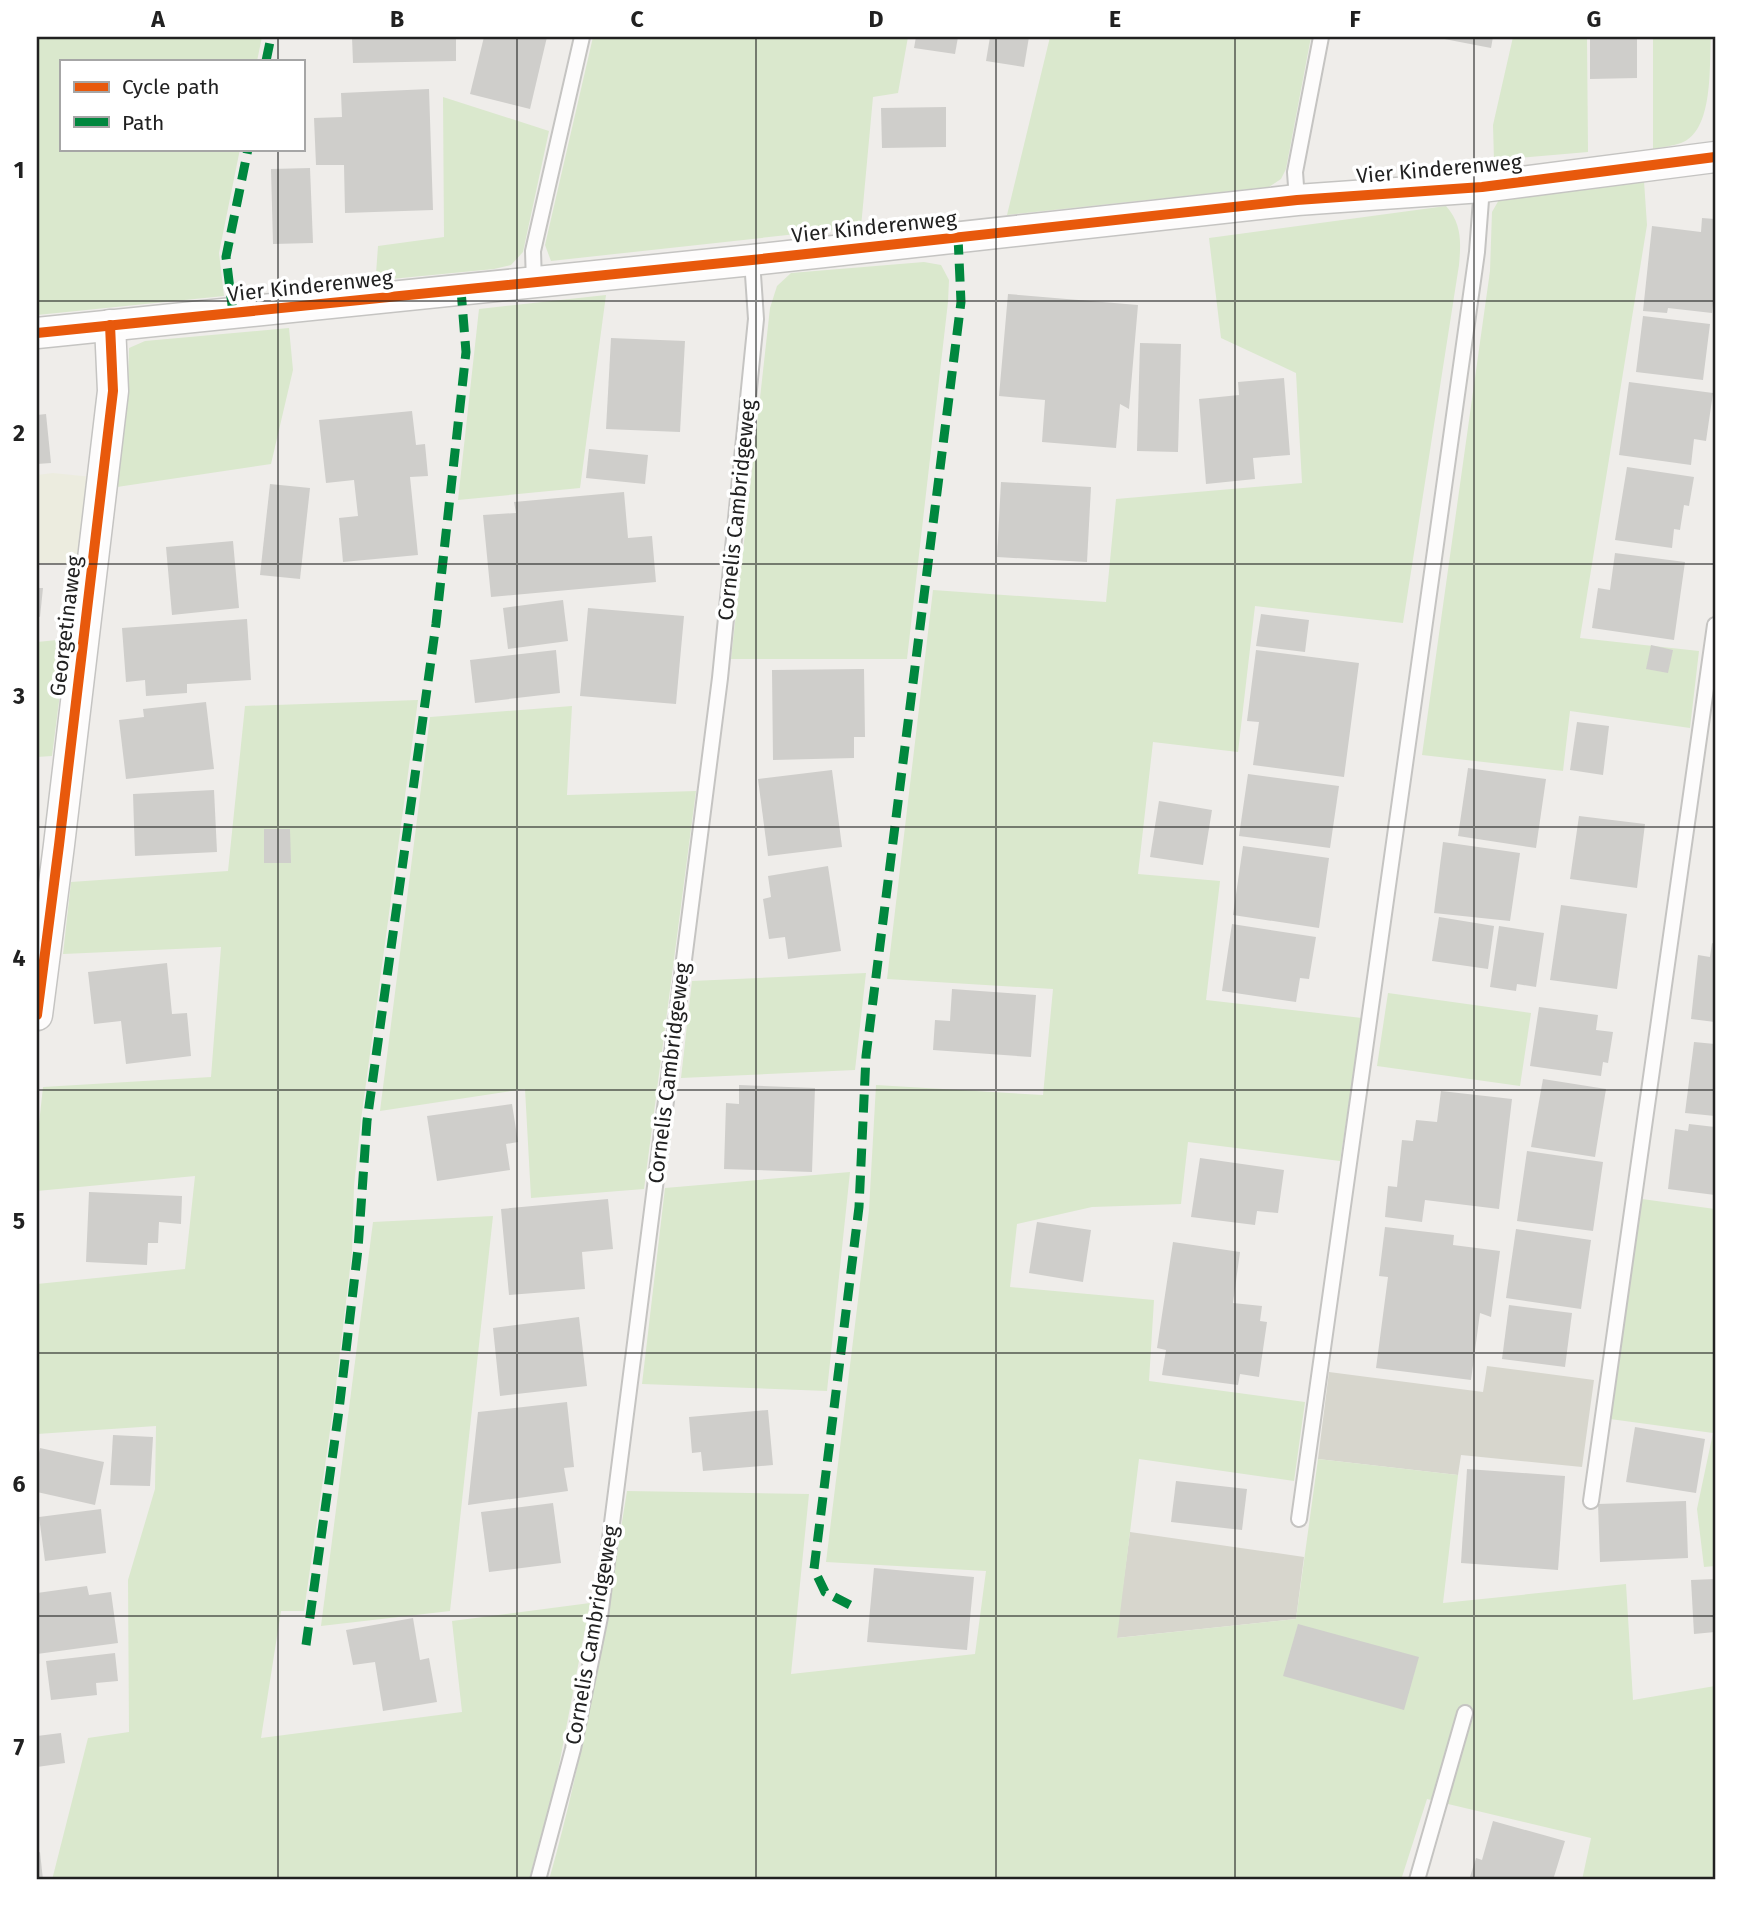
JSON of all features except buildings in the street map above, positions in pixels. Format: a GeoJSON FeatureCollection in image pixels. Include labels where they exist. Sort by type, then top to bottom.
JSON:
{"type":"FeatureCollection","features":[{"type":"Feature","properties":{"kind":"street","name":"Vier Kinderenweg"},"geometry":{"type":"LineString","coordinates":[[37,333],[752,260],[1297,200],[1482,187],[1715,157]]}},
{"type":"Feature","properties":{"kind":"street","name":"Georgetinaweg"},"geometry":{"type":"LineString","coordinates":[[37,1015],[113,391],[110,325]]}},
{"type":"Feature","properties":{"kind":"lane"},"geometry":{"type":"LineString","coordinates":[[534,283],[533,251],[582,37]]}},
{"type":"Feature","properties":{"kind":"lane"},"geometry":{"type":"LineString","coordinates":[[1297,200],[1295,172],[1321,37]]}},
{"type":"Feature","properties":{"kind":"lane"},"geometry":{"type":"LineString","coordinates":[[1299,1519],[1477,252],[1482,187]]}},
{"type":"Feature","properties":{"kind":"lane","name":"Cornelis Cambridgeweg"},"geometry":{"type":"LineString","coordinates":[[538,1880],[573,1749],[600,1617],[720,678],[756,319],[752,260]]}},
{"type":"Feature","properties":{"kind":"lane"},"geometry":{"type":"LineString","coordinates":[[1591,1501],[1715,625]]}},
{"type":"Feature","properties":{"kind":"lane"},"geometry":{"type":"LineString","coordinates":[[1417,1880],[1465,1713]]}},
{"type":"Feature","properties":{"kind":"shaded area"},"geometry":{"type":"Polygon","coordinates":[[[53,473],[92,477],[81,564],[37,563],[37,475],[53,473]]]}},
{"type":"Feature","properties":{"kind":"shaded area"},"geometry":{"type":"Polygon","coordinates":[[[1487,1366],[1594,1380],[1582,1467],[1461,1455],[1458,1475],[1318,1459],[1329,1372],[1483,1392],[1487,1366]]]}},
{"type":"Feature","properties":{"kind":"shaded area"},"geometry":{"type":"Polygon","coordinates":[[[1130,1532],[1304,1557],[1296,1619],[1116,1638],[1130,1532]]]}},
{"type":"Feature","properties":{"kind":"green space"},"geometry":{"type":"Polygon","coordinates":[[[37,37],[262,37],[257,60],[60,60],[60,150],[240,150],[219,253],[224,296],[37,315],[37,37]]]}},
{"type":"Feature","properties":{"kind":"green space"},"geometry":{"type":"Polygon","coordinates":[[[593,37],[908,37],[898,93],[873,97],[861,227],[551,261],[545,245],[593,37]]]}},
{"type":"Feature","properties":{"kind":"green space"},"geometry":{"type":"Polygon","coordinates":[[[1050,37],[1311,37],[1286,169],[1281,179],[1269,187],[1007,215],[1050,37]]]}},
{"type":"Feature","properties":{"kind":"green space"},"geometry":{"type":"Polygon","coordinates":[[[1513,37],[1587,37],[1588,152],[1494,160],[1493,125],[1513,37]]]}},
{"type":"Feature","properties":{"kind":"green space"},"geometry":{"type":"Polygon","coordinates":[[[1653,37],[1711,37],[1708,96],[1699,125],[1692,136],[1681,143],[1653,149],[1653,37]]]}},
{"type":"Feature","properties":{"kind":"green space"},"geometry":{"type":"Polygon","coordinates":[[[443,97],[549,131],[523,252],[511,265],[494,269],[381,280],[376,274],[378,246],[444,237],[443,97]]]}},
{"type":"Feature","properties":{"kind":"green space"},"geometry":{"type":"Polygon","coordinates":[[[1644,181],[1647,225],[1580,638],[1699,651],[1690,728],[1570,711],[1563,771],[1422,755],[1490,271],[1492,212],[1500,198],[1513,194],[1644,181]]]}},
{"type":"Feature","properties":{"kind":"green space"},"geometry":{"type":"Polygon","coordinates":[[[1446,206],[1455,220],[1459,234],[1459,265],[1403,623],[1255,606],[1238,752],[1153,742],[1138,874],[1220,881],[1206,1000],[1362,1018],[1340,1161],[1188,1142],[1181,1204],[1092,1207],[1017,1224],[1010,1287],[1154,1300],[1149,1381],[1305,1402],[1294,1481],[1139,1459],[1117,1638],[1296,1619],[1318,1459],[1458,1475],[1443,1603],[1626,1584],[1633,1700],[1715,1686],[1715,1880],[1582,1880],[1591,1838],[1427,1799],[1401,1880],[549,1880],[584,1736],[627,1491],[809,1494],[791,1674],[975,1654],[986,1571],[826,1562],[869,1210],[876,1085],[1043,1095],[1053,989],[887,979],[933,590],[1106,602],[1116,499],[1302,483],[1296,373],[1221,338],[1209,238],[1446,206]]]}},
{"type":"Feature","properties":{"kind":"green space"},"geometry":{"type":"Polygon","coordinates":[[[924,262],[941,265],[949,280],[907,659],[731,659],[770,308],[777,286],[791,273],[924,262]]]}},
{"type":"Feature","properties":{"kind":"green space"},"geometry":{"type":"Polygon","coordinates":[[[606,295],[580,488],[458,500],[479,309],[606,295]]]}},
{"type":"Feature","properties":{"kind":"green space"},"geometry":{"type":"Polygon","coordinates":[[[289,328],[293,370],[271,464],[117,487],[129,348],[145,341],[289,328]]]}},
{"type":"Feature","properties":{"kind":"green space"},"geometry":{"type":"Polygon","coordinates":[[[67,639],[52,756],[37,757],[37,642],[67,639]]]}},
{"type":"Feature","properties":{"kind":"green space"},"geometry":{"type":"Polygon","coordinates":[[[418,700],[361,1120],[354,1186],[352,1252],[333,1410],[304,1611],[281,1611],[261,1738],[462,1712],[452,1621],[590,1603],[557,1776],[529,1880],[52,1880],[88,1738],[129,1732],[128,1580],[155,1489],[156,1426],[37,1434],[37,1284],[185,1269],[195,1176],[37,1191],[37,1142],[43,1087],[211,1077],[221,947],[63,954],[71,882],[228,871],[245,706],[418,700]]]}},
{"type":"Feature","properties":{"kind":"green space"},"geometry":{"type":"Polygon","coordinates":[[[572,706],[567,795],[696,791],[644,1189],[531,1198],[525,1089],[380,1111],[430,717],[572,706]]]}},
{"type":"Feature","properties":{"kind":"green space"},"geometry":{"type":"Polygon","coordinates":[[[866,973],[855,1070],[681,1078],[692,981],[866,973]]]}},
{"type":"Feature","properties":{"kind":"green space"},"geometry":{"type":"Polygon","coordinates":[[[1388,993],[1531,1013],[1520,1086],[1377,1066],[1388,993]]]}},
{"type":"Feature","properties":{"kind":"green space"},"geometry":{"type":"Polygon","coordinates":[[[850,1172],[827,1391],[642,1384],[665,1188],[850,1172]]]}},
{"type":"Feature","properties":{"kind":"green space"},"geometry":{"type":"Polygon","coordinates":[[[1642,1199],[1715,1209],[1715,1566],[1704,1567],[1697,1509],[1713,1433],[1610,1419],[1642,1199]]]}},
{"type":"Feature","properties":{"kind":"green space"},"geometry":{"type":"Polygon","coordinates":[[[493,1216],[450,1611],[321,1626],[373,1222],[493,1216]]]}},
{"type":"Feature","properties":{"kind":"marked path"},"geometry":{"type":"LineString","coordinates":[[266,60],[271,37]]}},
{"type":"Feature","properties":{"kind":"marked path"},"geometry":{"type":"LineString","coordinates":[[233,313],[226,257],[248,150]]}},
{"type":"Feature","properties":{"kind":"marked path"},"geometry":{"type":"LineString","coordinates":[[850,1605],[825,1592],[814,1569],[859,1207],[866,1056],[961,302],[958,237]]}},
{"type":"Feature","properties":{"kind":"marked path"},"geometry":{"type":"LineString","coordinates":[[306,1645],[339,1410],[358,1249],[367,1121],[436,624],[466,352],[461,290]]}},
{"type":"Feature","properties":{"kind":"cycle path"},"geometry":{"type":"LineString","coordinates":[[37,333],[752,260],[1297,200],[1482,187],[1715,157]]}},
{"type":"Feature","properties":{"kind":"cycle path"},"geometry":{"type":"LineString","coordinates":[[37,1015],[113,391],[110,325]]}}]}
